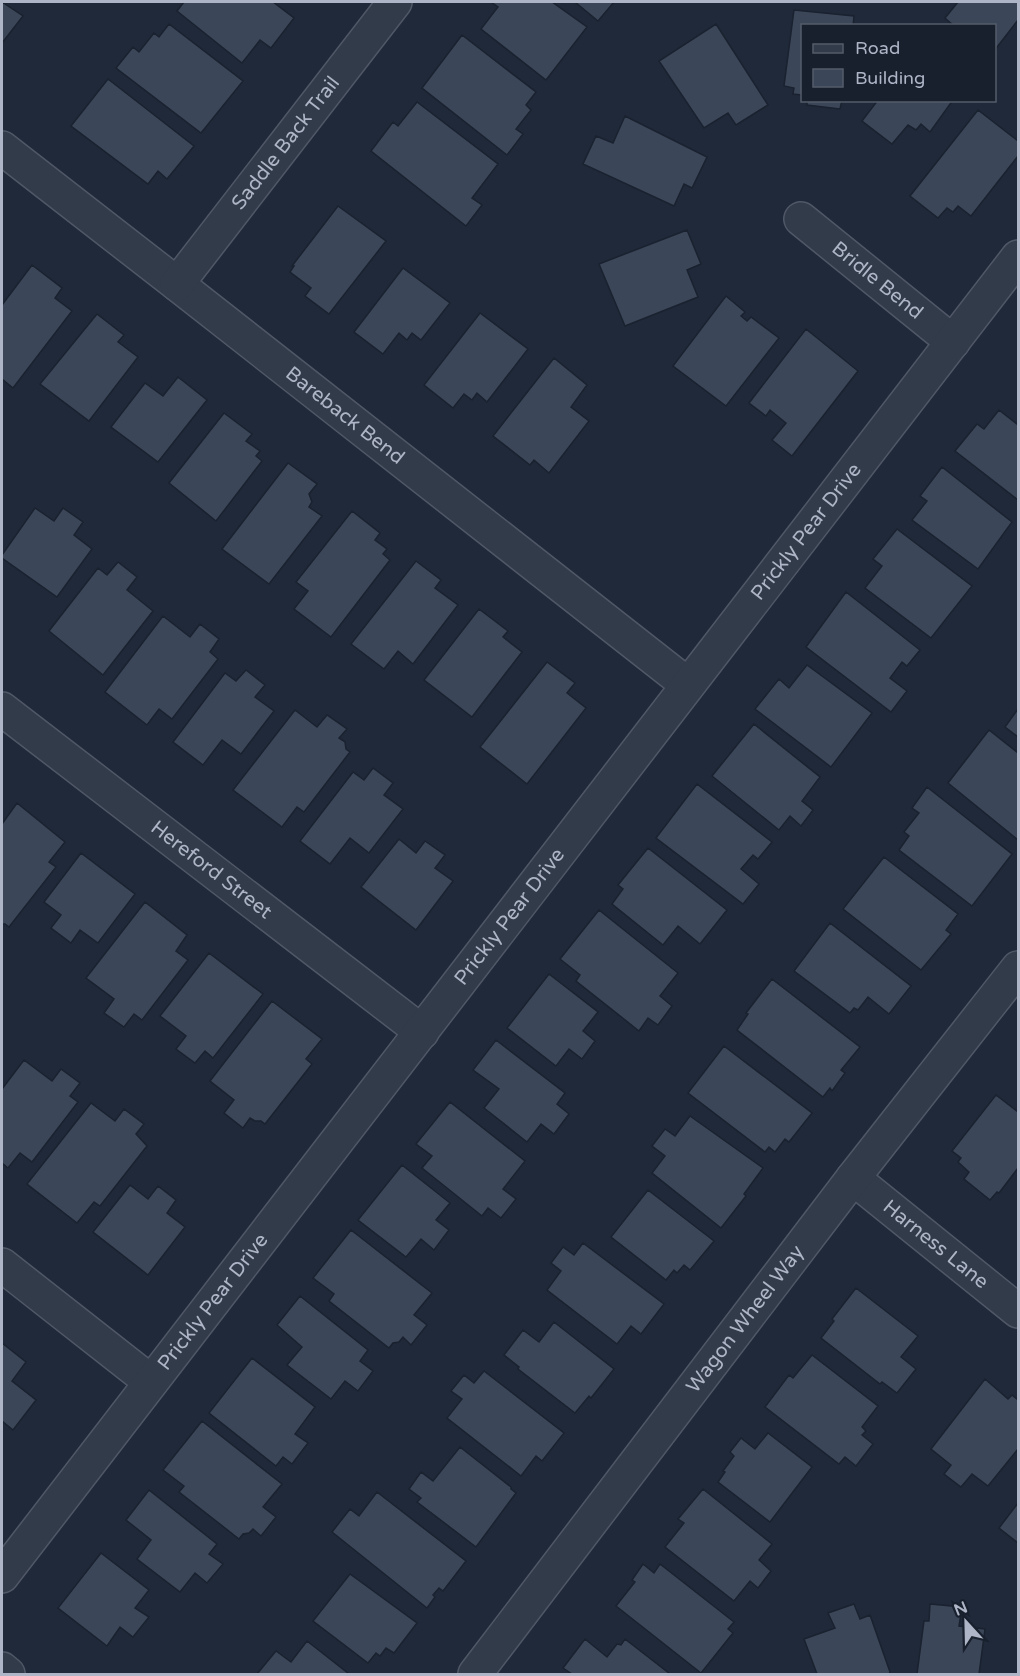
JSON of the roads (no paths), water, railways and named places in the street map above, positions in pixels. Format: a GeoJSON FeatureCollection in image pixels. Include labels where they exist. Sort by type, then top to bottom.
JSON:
{"type":"FeatureCollection","features":[{"type":"Feature","properties":{"kind":"street","name":"Saddle Back Trail"},"geometry":{"type":"LineString","coordinates":[[177,284],[395,2]]}},
{"type":"Feature","properties":{"kind":"street","name":"Bareback Bend"},"geometry":{"type":"LineString","coordinates":[[2,148],[688,685]]}},
{"type":"Feature","properties":{"kind":"street","name":"Bridle Bend"},"geometry":{"type":"LineString","coordinates":[[801,219],[953,342]]}},
{"type":"Feature","properties":{"kind":"street","name":"Prickly Pear Drive"},"geometry":{"type":"LineString","coordinates":[[2,1576],[1018,257]]}},
{"type":"Feature","properties":{"kind":"street","name":"Hereford Street"},"geometry":{"type":"LineString","coordinates":[[2,709],[422,1032]]}},
{"type":"Feature","properties":{"kind":"street","name":"Wagon Wheel Way"},"geometry":{"type":"LineString","coordinates":[[475,1674],[853,1178],[1018,968]]}},
{"type":"Feature","properties":{"kind":"street","name":"Harness Lane"},"geometry":{"type":"LineString","coordinates":[[853,1178],[1018,1311]]}},
{"type":"Feature","properties":{"kind":"street"},"geometry":{"type":"LineString","coordinates":[[2,1265],[151,1382]]}},
{"type":"Feature","properties":{"kind":"street"},"geometry":{"type":"LineString","coordinates":[[2,1669],[8,1674]]}}]}
